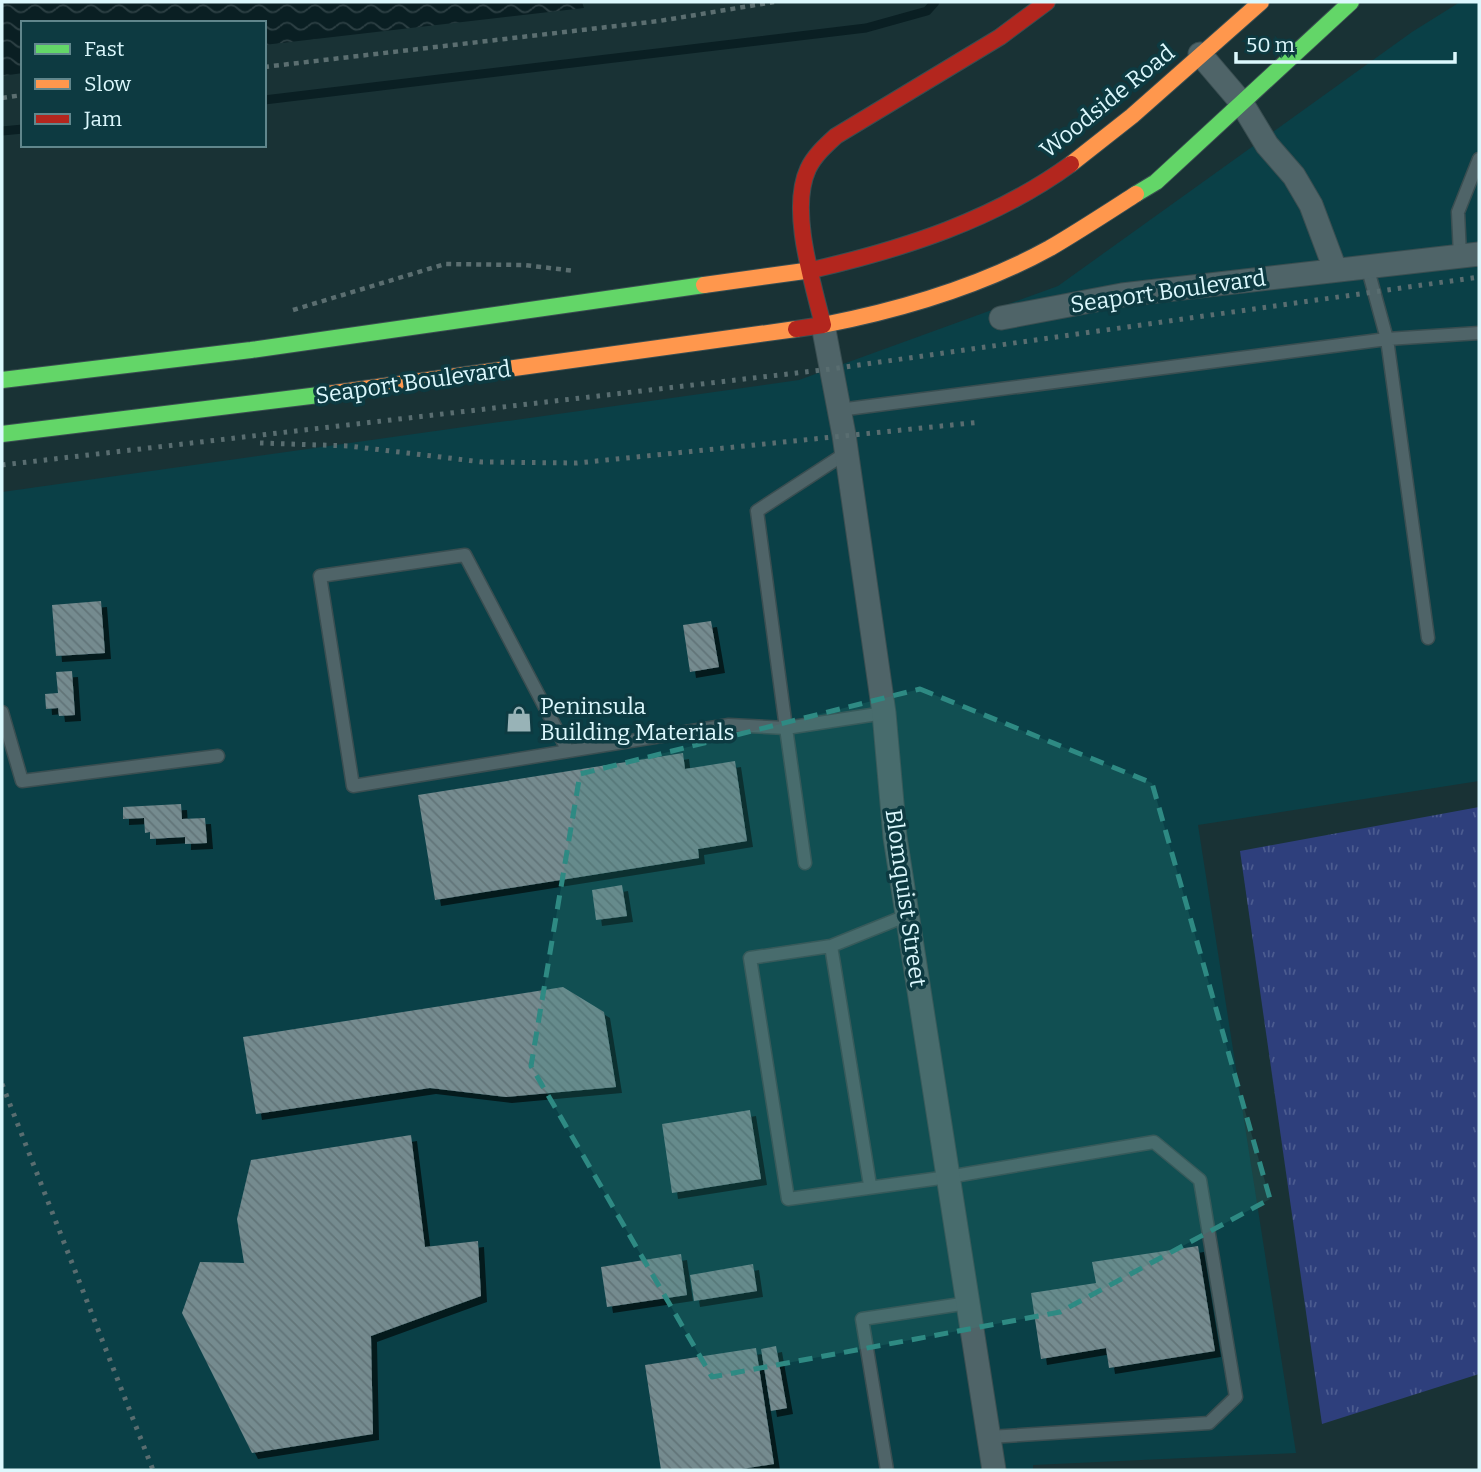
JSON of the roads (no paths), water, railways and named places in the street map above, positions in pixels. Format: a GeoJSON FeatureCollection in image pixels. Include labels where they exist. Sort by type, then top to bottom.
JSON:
{"type":"FeatureCollection","features":[{"type":"Feature","properties":{"kind":"main road"},"geometry":{"type":"LineString","coordinates":[[1047,2],[1000,37],[835,136],[820,150],[809,166],[803,185],[811,270],[823,325],[865,317],[957,289],[1048,249],[1156,182],[1350,2]]}},
{"type":"Feature","properties":{"kind":"main road","name":"Woodside Road"},"geometry":{"type":"LineString","coordinates":[[811,270],[900,248],[1014,200],[1088,152],[1261,2]]}},
{"type":"Feature","properties":{"kind":"main road"},"geometry":{"type":"LineString","coordinates":[[1307,41],[1361,2]]}},
{"type":"Feature","properties":{"kind":"main road"},"geometry":{"type":"LineString","coordinates":[[2,380],[251,350],[811,270]]}},
{"type":"Feature","properties":{"kind":"main road","name":"Seaport Boulevard"},"geometry":{"type":"LineString","coordinates":[[2,434],[256,404],[823,325]]}},
{"type":"Feature","properties":{"kind":"street"},"geometry":{"type":"LineString","coordinates":[[1200,54],[1241,102],[1267,145],[1294,176],[1311,205],[1335,269]]}},
{"type":"Feature","properties":{"kind":"street","name":"Seaport Boulevard"},"geometry":{"type":"LineString","coordinates":[[1001,318],[1122,295],[1470,255]]}},
{"type":"Feature","properties":{"kind":"street","name":"Blomquist Street"},"geometry":{"type":"LineString","coordinates":[[823,325],[846,453],[884,713],[895,837],[994,1470]]}},
{"type":"Feature","properties":{"kind":"lane"},"geometry":{"type":"LineString","coordinates":[[1470,255],[1458,212],[1479,159]]}},
{"type":"Feature","properties":{"kind":"lane"},"geometry":{"type":"LineString","coordinates":[[1367,266],[1387,339],[1428,638]]}},
{"type":"Feature","properties":{"kind":"lane"},"geometry":{"type":"LineString","coordinates":[[839,410],[1387,339],[1479,332]]}},
{"type":"Feature","properties":{"kind":"lane"},"geometry":{"type":"LineString","coordinates":[[805,863],[757,511],[846,453]]}},
{"type":"Feature","properties":{"kind":"lane"},"geometry":{"type":"LineString","coordinates":[[568,751],[465,555],[320,576],[353,786],[729,725],[786,728],[884,713]]}},
{"type":"Feature","properties":{"kind":"lane"},"geometry":{"type":"LineString","coordinates":[[2,712],[22,780],[218,756]]}},
{"type":"Feature","properties":{"kind":"lane"},"geometry":{"type":"LineString","coordinates":[[908,915],[831,946],[750,958],[788,1199],[870,1185],[948,1177],[1154,1142],[1200,1180],[1236,1397],[1209,1423],[989,1437]]}},
{"type":"Feature","properties":{"kind":"lane"},"geometry":{"type":"LineString","coordinates":[[831,946],[870,1185]]}},
{"type":"Feature","properties":{"kind":"lane"},"geometry":{"type":"LineString","coordinates":[[887,1470],[862,1319],[968,1303]]}},
{"type":"Feature","properties":{"kind":"water"},"geometry":{"type":"Polygon","coordinates":[[[2,2],[582,2],[584,8],[266,45],[266,21],[21,21],[21,73],[2,76],[2,2]]]}},
{"type":"Feature","properties":{"kind":"waterway"},"geometry":{"type":"LineString","coordinates":[[266,100],[866,28],[927,11],[935,2]]}},
{"type":"Feature","properties":{"kind":"waterway"},"geometry":{"type":"LineString","coordinates":[[2,131],[21,129]]}},
{"type":"Feature","properties":{"kind":"railway"},"geometry":{"type":"LineString","coordinates":[[2,465],[831,369],[1479,277]]}},
{"type":"Feature","properties":{"kind":"railway"},"geometry":{"type":"LineString","coordinates":[[260,443],[349,446],[482,462],[577,463],[981,422]]}},
{"type":"Feature","properties":{"kind":"railway"},"geometry":{"type":"LineString","coordinates":[[2,1084],[153,1470]]}},
{"type":"Feature","properties":{"kind":"place","name":"Peninsula Building Materials"},"geometry":{"type":"Point","coordinates":[519,719]}}]}
